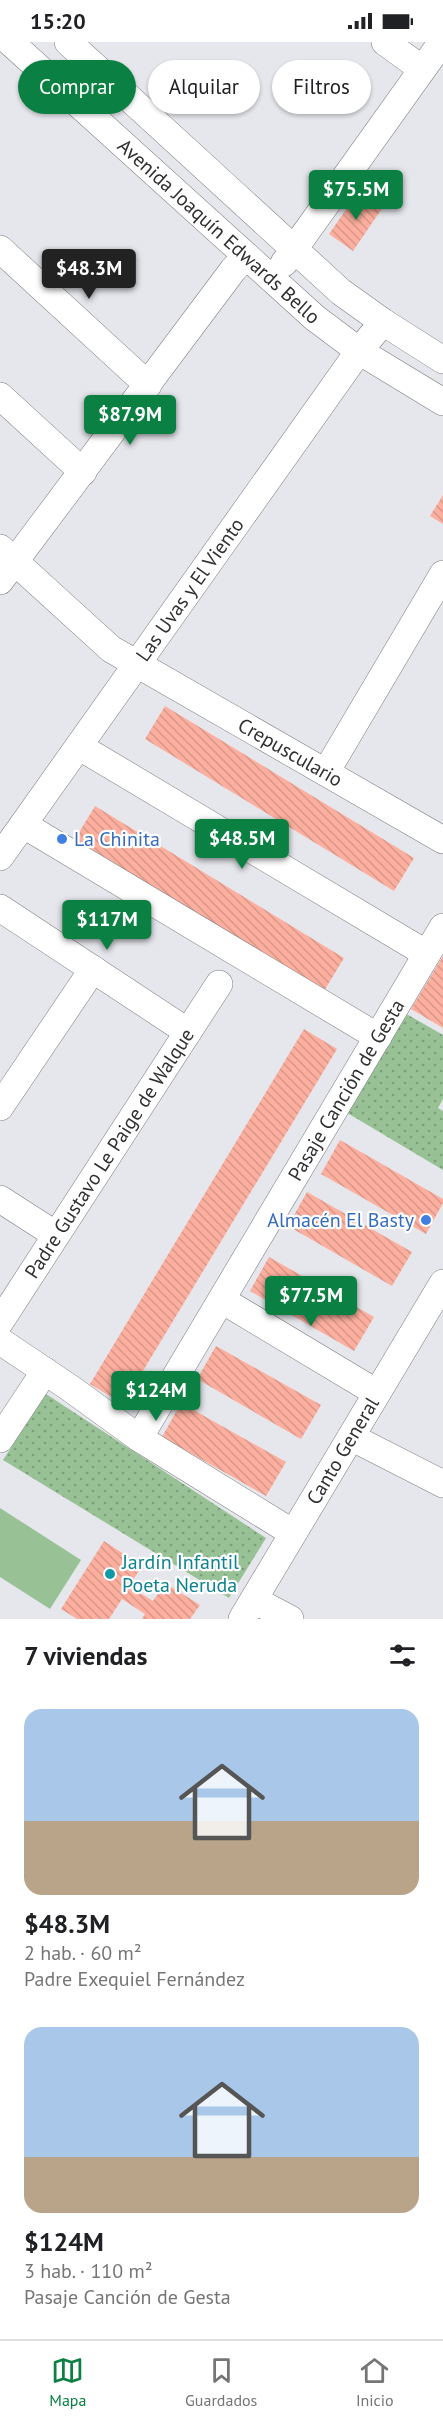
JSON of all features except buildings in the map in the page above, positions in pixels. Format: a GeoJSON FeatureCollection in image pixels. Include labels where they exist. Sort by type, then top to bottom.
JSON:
{"type":"FeatureCollection","features":[{"type":"Feature","properties":{"kind":"street","name":"Avenida Joaquín Edwards Bello"},"geometry":{"type":"LineString","coordinates":[[10,42],[330,331],[443,402]]}},
{"type":"Feature","properties":{"kind":"street","name":"Avenida Joaquín Edwards Bello"},"geometry":{"type":"LineString","coordinates":[[68,42],[341,292],[443,360]]}},
{"type":"Feature","properties":{"kind":"street"},"geometry":{"type":"LineString","coordinates":[[385,42],[423,69]]}},
{"type":"Feature","properties":{"kind":"street"},"geometry":{"type":"LineString","coordinates":[[272,280],[442,42]]}},
{"type":"Feature","properties":{"kind":"street"},"geometry":{"type":"LineString","coordinates":[[0,249],[148,385]]}},
{"type":"Feature","properties":{"kind":"street"},"geometry":{"type":"LineString","coordinates":[[5,564],[83,472],[232,270],[246,256]]}},
{"type":"Feature","properties":{"kind":"street","name":"Las Uvas y El Viento"},"geometry":{"type":"LineString","coordinates":[[0,857],[359,351],[383,322]]}},
{"type":"Feature","properties":{"kind":"street"},"geometry":{"type":"LineString","coordinates":[[0,396],[83,472]]}},
{"type":"Feature","properties":{"kind":"street","name":"Crepusculario"},"geometry":{"type":"LineString","coordinates":[[5,564],[111,649],[139,663],[443,840]]}},
{"type":"Feature","properties":{"kind":"street"},"geometry":{"type":"LineString","coordinates":[[326,772],[443,574]]}},
{"type":"Feature","properties":{"kind":"street"},"geometry":{"type":"LineString","coordinates":[[80,747],[427,954]]}},
{"type":"Feature","properties":{"kind":"street"},"geometry":{"type":"LineString","coordinates":[[24,825],[378,1037]]}},
{"type":"Feature","properties":{"kind":"street"},"geometry":{"type":"LineString","coordinates":[[0,908],[188,1032]]}},
{"type":"Feature","properties":{"kind":"street","name":"Pasaje Canción de Gesta"},"geometry":{"type":"LineString","coordinates":[[139,1438],[443,927]]}},
{"type":"Feature","properties":{"kind":"street"},"geometry":{"type":"LineString","coordinates":[[0,1107],[93,969]]}},
{"type":"Feature","properties":{"kind":"street","name":"Padre Gustavo Le Paige de Walque"},"geometry":{"type":"LineString","coordinates":[[0,1322],[219,984]]}},
{"type":"Feature","properties":{"kind":"street"},"geometry":{"type":"LineString","coordinates":[[0,1199],[56,1235]]}},
{"type":"Feature","properties":{"kind":"street","name":"Canto General"},"geometry":{"type":"LineString","coordinates":[[248,1609],[443,1283]]}},
{"type":"Feature","properties":{"kind":"street"},"geometry":{"type":"LineString","coordinates":[[222,1300],[377,1393]]}},
{"type":"Feature","properties":{"kind":"street"},"geometry":{"type":"LineString","coordinates":[[0,1341],[139,1438],[293,1533]]}},
{"type":"Feature","properties":{"kind":"street"},"geometry":{"type":"LineString","coordinates":[[0,1439],[45,1371]]}},
{"type":"Feature","properties":{"kind":"street"},"geometry":{"type":"LineString","coordinates":[[351,1437],[443,1484]]}},
{"type":"Feature","properties":{"kind":"street"},"geometry":{"type":"LineString","coordinates":[[248,1609],[290,1619]]}},
{"type":"Feature","properties":{"kind":"green space"},"geometry":{"type":"Polygon","coordinates":[[[403,1012],[443,1035],[443,1099],[438,1108],[443,1111],[443,1170],[344,1111],[403,1012]]]}},
{"type":"Feature","properties":{"kind":"green space"},"geometry":{"type":"Polygon","coordinates":[[[46,1394],[266,1538],[229,1598],[3,1460],[46,1394]]]}},
{"type":"Feature","properties":{"kind":"green space"},"geometry":{"type":"Polygon","coordinates":[[[0,1508],[81,1560],[50,1609],[0,1577],[0,1508]]]}},
{"type":"Feature","properties":{"kind":"place","name":"La Chinita"},"geometry":{"type":"Point","coordinates":[62,839]}},
{"type":"Feature","properties":{"kind":"place","name":"Almacén El Basty"},"geometry":{"type":"Point","coordinates":[426,1220]}},
{"type":"Feature","properties":{"kind":"place","name":"Jardín Infantil Poeta Neruda"},"geometry":{"type":"Point","coordinates":[110,1574]}}]}
